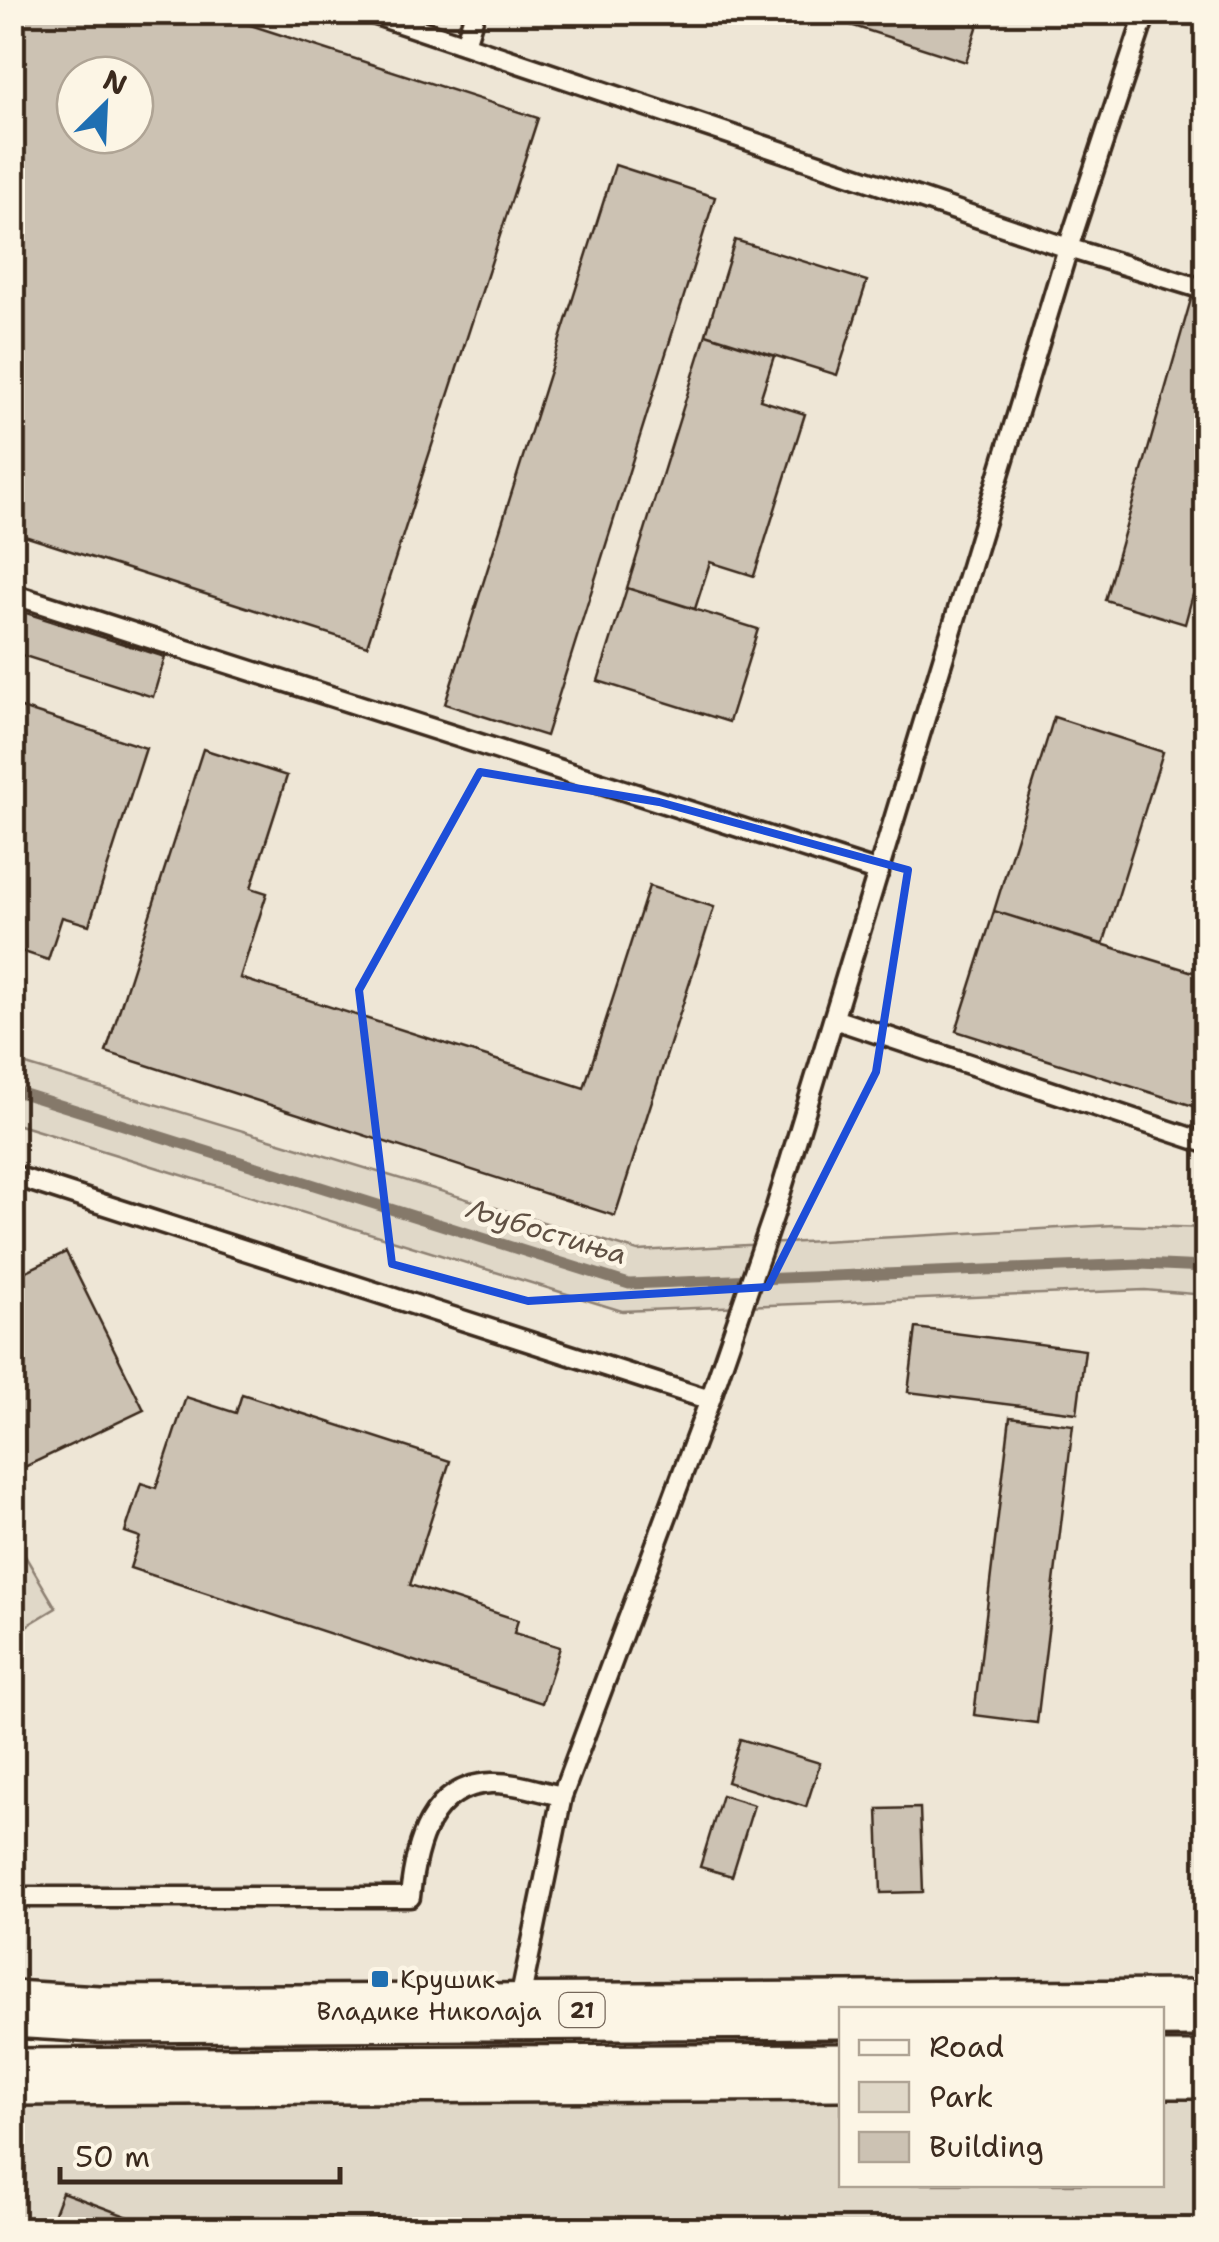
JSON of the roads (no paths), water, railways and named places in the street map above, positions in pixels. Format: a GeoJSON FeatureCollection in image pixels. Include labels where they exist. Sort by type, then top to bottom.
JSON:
{"type":"FeatureCollection","features":[{"type":"Feature","properties":{"kind":"main road","name":"Владике Николаја"},"geometry":{"type":"LineString","coordinates":[[1164,2008],[1206,2008]]}},
{"type":"Feature","properties":{"kind":"main road","name":"Владике Николаја"},"geometry":{"type":"LineString","coordinates":[[12,2010],[98,2014],[839,2009]]}},
{"type":"Feature","properties":{"kind":"main road"},"geometry":{"type":"LineString","coordinates":[[1164,2070],[1206,2070]]}},
{"type":"Feature","properties":{"kind":"main road"},"geometry":{"type":"LineString","coordinates":[[12,2077],[839,2072]]}},
{"type":"Feature","properties":{"kind":"lane"},"geometry":{"type":"LineString","coordinates":[[367,12],[1068,248],[1206,290]]}},
{"type":"Feature","properties":{"kind":"lane"},"geometry":{"type":"LineString","coordinates":[[465,44],[475,12]]}},
{"type":"Feature","properties":{"kind":"lane"},"geometry":{"type":"LineString","coordinates":[[518,2010],[562,1796],[710,1400],[774,1214],[1068,248],[1146,12]]}},
{"type":"Feature","properties":{"kind":"lane"},"geometry":{"type":"LineString","coordinates":[[12,594],[879,872]]}},
{"type":"Feature","properties":{"kind":"lane"},"geometry":{"type":"LineString","coordinates":[[834,1019],[1206,1143]]}},
{"type":"Feature","properties":{"kind":"lane"},"geometry":{"type":"LineString","coordinates":[[12,1175],[710,1400]]}},
{"type":"Feature","properties":{"kind":"lane"},"geometry":{"type":"LineString","coordinates":[[12,1898],[410,1897],[428,1819],[458,1791],[493,1783],[562,1796]]}},
{"type":"Feature","properties":{"kind":"waterway","name":"Љубостиња"},"geometry":{"type":"LineString","coordinates":[[12,1090],[629,1284],[1140,1264],[1206,1267]]}},
{"type":"Feature","properties":{"kind":"place","name":"Крушик"},"geometry":{"type":"Point","coordinates":[380,1979]}}]}
